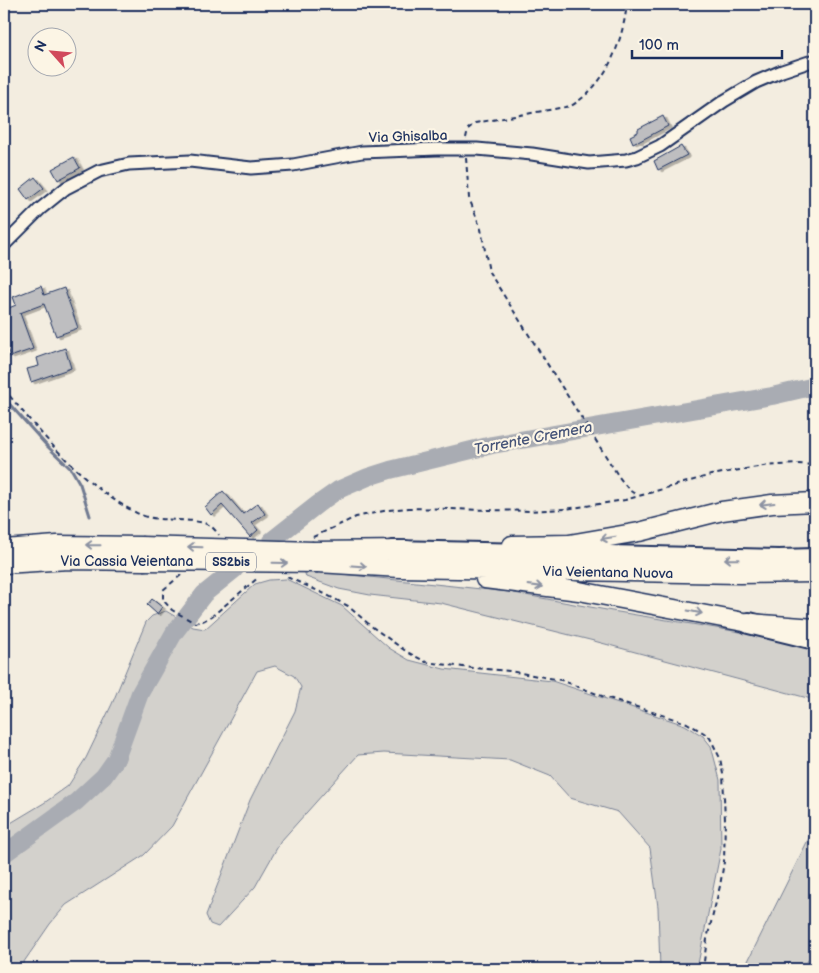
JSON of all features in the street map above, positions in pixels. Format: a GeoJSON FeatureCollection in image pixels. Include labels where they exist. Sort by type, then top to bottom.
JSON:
{"type":"FeatureCollection","features":[{"type":"Feature","properties":{"kind":"highway"},"geometry":{"type":"LineString","coordinates":[[397,560],[473,546],[569,544],[639,532],[722,511],[779,503],[815,502]]}},
{"type":"Feature","properties":{"kind":"highway","name":"Via Cassia Veientana"},"geometry":{"type":"LineString","coordinates":[[4,549],[58,545],[143,553]]}},
{"type":"Feature","properties":{"kind":"highway","name":"Via Cassia Veientana"},"geometry":{"type":"LineString","coordinates":[[4,564],[143,553],[314,551],[397,560]]}},
{"type":"Feature","properties":{"kind":"highway"},"geometry":{"type":"LineString","coordinates":[[397,560],[815,559]]}},
{"type":"Feature","properties":{"kind":"highway"},"geometry":{"type":"LineString","coordinates":[[397,560],[748,623],[815,639]]}},
{"type":"Feature","properties":{"kind":"highway","name":"Via Veientana Nuova"},"geometry":{"type":"LineString","coordinates":[[397,560],[740,574],[815,573]]}},
{"type":"Feature","properties":{"kind":"highway"},"geometry":{"type":"LineString","coordinates":[[748,623],[815,628]]}},
{"type":"Feature","properties":{"kind":"street","name":"Via Ghisalba"},"geometry":{"type":"LineString","coordinates":[[4,245],[46,204],[66,188],[90,175],[113,166],[190,161],[251,168],[293,165],[362,152],[465,149],[532,154],[589,163],[626,160],[649,152],[666,143],[718,105],[756,82],[815,60]]}},
{"type":"Feature","properties":{"kind":"path"},"geometry":{"type":"LineString","coordinates":[[627,4],[620,38],[606,71],[584,98],[571,106],[475,123],[468,129],[465,149],[469,198],[481,229],[489,272],[619,477],[629,490],[638,496]]}},
{"type":"Feature","properties":{"kind":"path"},"geometry":{"type":"LineString","coordinates":[[4,389],[60,453],[92,485],[114,501],[143,516],[210,525],[221,536]]}},
{"type":"Feature","properties":{"kind":"path"},"geometry":{"type":"LineString","coordinates":[[314,551],[356,516],[388,510],[409,508],[552,511],[615,502],[728,472],[763,466],[815,465]]}},
{"type":"Feature","properties":{"kind":"path"},"geometry":{"type":"LineString","coordinates":[[182,574],[163,590],[163,600],[172,610],[194,623],[212,616],[256,578],[264,575]]}},
{"type":"Feature","properties":{"kind":"path"},"geometry":{"type":"LineString","coordinates":[[284,576],[348,606],[371,626],[426,662],[509,671],[561,680],[602,696],[687,723],[704,733],[716,748],[720,758],[723,774],[725,820],[724,862],[707,939],[703,969]]}},
{"type":"Feature","properties":{"kind":"shaded area"},"geometry":{"type":"Polygon","coordinates":[[[304,570],[509,592],[783,639],[815,647],[815,700],[594,641],[441,603],[370,595],[339,589],[306,577],[304,570]]]}},
{"type":"Feature","properties":{"kind":"shaded area"},"geometry":{"type":"Polygon","coordinates":[[[286,579],[342,606],[389,648],[409,660],[444,669],[552,681],[685,725],[703,736],[711,746],[720,780],[721,849],[697,969],[660,969],[658,907],[650,848],[618,812],[570,798],[550,776],[510,760],[384,753],[358,755],[281,841],[255,887],[218,927],[210,924],[206,915],[250,800],[295,711],[301,687],[294,676],[275,666],[257,671],[172,826],[144,855],[66,905],[50,924],[19,969],[4,969],[4,827],[68,786],[86,758],[112,704],[146,622],[152,616],[166,611],[193,627],[205,629],[255,584],[269,580],[286,579]]]}},
{"type":"Feature","properties":{"kind":"shaded area"},"geometry":{"type":"Polygon","coordinates":[[[815,815],[815,948],[803,969],[744,969],[810,836],[815,815]]]}},
{"type":"Feature","properties":{"kind":"building"},"geometry":{"type":"Polygon","coordinates":[[[663,116],[668,126],[633,143],[630,136],[638,132],[638,129],[663,116]]]}},
{"type":"Feature","properties":{"kind":"building"},"geometry":{"type":"Polygon","coordinates":[[[681,146],[687,155],[658,170],[654,161],[681,146]]]}},
{"type":"Feature","properties":{"kind":"building"},"geometry":{"type":"Polygon","coordinates":[[[74,157],[80,168],[58,180],[52,169],[74,157]]]}},
{"type":"Feature","properties":{"kind":"building"},"geometry":{"type":"Polygon","coordinates":[[[35,177],[44,188],[28,200],[20,189],[35,177]]]}},
{"type":"Feature","properties":{"kind":"building"},"geometry":{"type":"Polygon","coordinates":[[[41,286],[44,295],[64,288],[78,328],[56,336],[44,304],[20,313],[33,349],[10,357],[4,340],[4,310],[16,305],[13,297],[41,286]]]}},
{"type":"Feature","properties":{"kind":"building"},"geometry":{"type":"Polygon","coordinates":[[[65,348],[71,368],[31,382],[27,369],[39,366],[37,358],[65,348]]]}},
{"type":"Feature","properties":{"kind":"building"},"geometry":{"type":"Polygon","coordinates":[[[223,491],[243,514],[258,503],[265,514],[252,523],[258,530],[250,537],[222,505],[211,515],[205,507],[223,491]]]}},
{"type":"Feature","properties":{"kind":"building"},"geometry":{"type":"Polygon","coordinates":[[[152,599],[162,607],[157,614],[147,605],[152,599]]]}},
{"type":"Feature","properties":{"kind":"waterway","name":"Torrente Cremera"},"geometry":{"type":"LineString","coordinates":[[271,541],[338,490],[390,470],[492,445],[772,396],[815,386]]}},
{"type":"Feature","properties":{"kind":"waterway"},"geometry":{"type":"LineString","coordinates":[[4,398],[47,446],[72,470],[80,484],[90,516]]}},
{"type":"Feature","properties":{"kind":"waterway","name":"Torrente Cremera"},"geometry":{"type":"LineString","coordinates":[[4,854],[76,802],[104,776],[116,759],[140,693],[174,633],[204,594],[235,569]]}}]}
